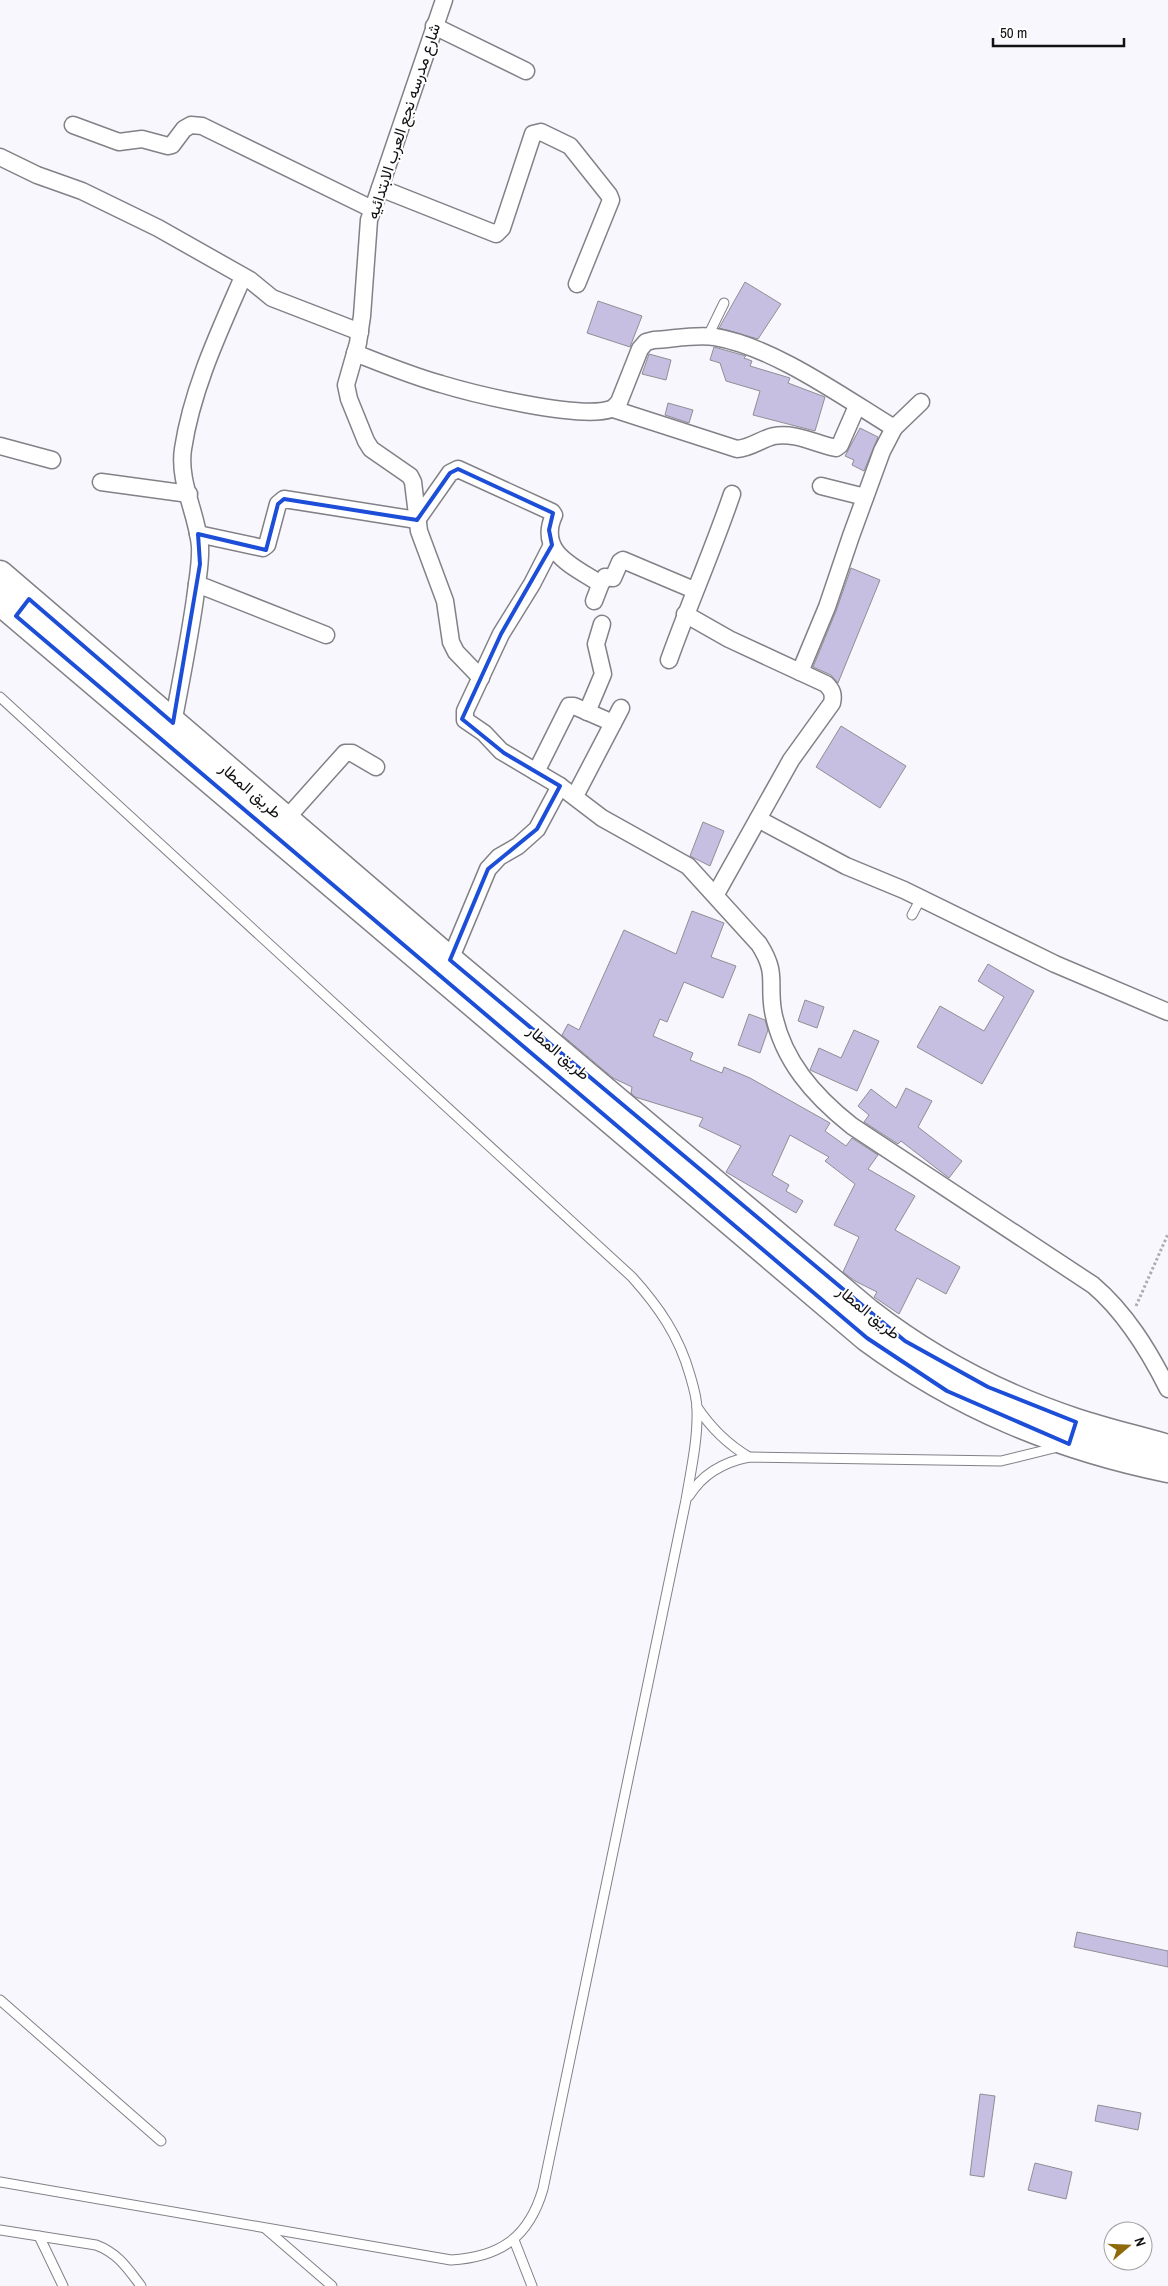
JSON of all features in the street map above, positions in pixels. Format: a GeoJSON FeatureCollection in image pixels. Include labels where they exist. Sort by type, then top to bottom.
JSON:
{"type":"FeatureCollection","features":[{"type":"Feature","properties":{"kind":"main road","name":"طريق المطار"},"geometry":{"type":"LineString","coordinates":[[0,574],[15,606],[867,1338],[904,1365],[947,1391],[985,1410],[1073,1433],[1168,1448]]}},
{"type":"Feature","properties":{"kind":"main road","name":"طريق المطار"},"geometry":{"type":"LineString","coordinates":[[15,606],[172,722],[450,960],[860,1306],[905,1341],[1073,1433],[1090,1451],[1168,1469]]}},
{"type":"Feature","properties":{"kind":"street","name":"شارع مدرسه نجع العرب الابتدائيه"},"geometry":{"type":"LineString","coordinates":[[444,0],[372,209],[367,232],[360,332],[346,386],[349,399],[371,449],[410,476],[413,482],[417,520],[422,541],[445,601],[453,647],[481,678]]}},
{"type":"Feature","properties":{"kind":"street"},"geometry":{"type":"LineString","coordinates":[[434,26],[526,71]]}},
{"type":"Feature","properties":{"kind":"street"},"geometry":{"type":"LineString","coordinates":[[73,125],[120,142],[142,139],[168,146],[172,145],[184,129],[191,125],[202,126],[372,209]]}},
{"type":"Feature","properties":{"kind":"street"},"geometry":{"type":"LineString","coordinates":[[380,188],[496,234],[502,228],[533,134],[541,132],[565,143],[573,150],[609,195],[610,200],[577,284]]}},
{"type":"Feature","properties":{"kind":"street"},"geometry":{"type":"LineString","coordinates":[[0,157],[37,174],[82,191],[158,228],[243,277],[272,298],[360,332]]}},
{"type":"Feature","properties":{"kind":"street"},"geometry":{"type":"LineString","coordinates":[[172,722],[187,653],[200,564],[198,534],[182,469],[183,451],[187,428],[208,359],[243,277]]}},
{"type":"Feature","properties":{"kind":"street"},"geometry":{"type":"LineString","coordinates":[[612,409],[619,402],[640,349],[646,342],[714,337],[757,350],[802,373],[894,428]]}},
{"type":"Feature","properties":{"kind":"street"},"geometry":{"type":"LineString","coordinates":[[355,353],[441,384],[519,402],[583,411],[612,409],[737,448],[748,447],[774,436],[784,436],[836,448],[840,445],[857,406]]}},
{"type":"Feature","properties":{"kind":"street"},"geometry":{"type":"LineString","coordinates":[[800,672],[828,607],[882,451],[894,428],[920,402]]}},
{"type":"Feature","properties":{"kind":"street"},"geometry":{"type":"LineString","coordinates":[[0,446],[52,460]]}},
{"type":"Feature","properties":{"kind":"street"},"geometry":{"type":"LineString","coordinates":[[198,534],[263,548],[267,545],[278,504],[284,499],[417,520],[450,473],[458,469],[552,512],[554,515],[549,530],[552,544],[561,559],[602,583]]}},
{"type":"Feature","properties":{"kind":"street"},"geometry":{"type":"LineString","coordinates":[[101,482],[189,494]]}},
{"type":"Feature","properties":{"kind":"street"},"geometry":{"type":"LineString","coordinates":[[821,486],[865,497]]}},
{"type":"Feature","properties":{"kind":"street"},"geometry":{"type":"LineString","coordinates":[[669,660],[694,590],[717,538],[732,494]]}},
{"type":"Feature","properties":{"kind":"street"},"geometry":{"type":"LineString","coordinates":[[552,544],[532,584],[501,634],[464,715],[465,720],[484,733],[501,751],[560,786],[602,818],[688,866],[716,894],[766,955],[773,981],[773,1010],[782,1041],[793,1065],[831,1109],[885,1149],[1093,1286],[1113,1302],[1128,1322],[1168,1390]]}},
{"type":"Feature","properties":{"kind":"street"},"geometry":{"type":"LineString","coordinates":[[594,601],[605,577],[613,578],[620,562],[623,560],[694,590]]}},
{"type":"Feature","properties":{"kind":"street"},"geometry":{"type":"LineString","coordinates":[[197,584],[326,635]]}},
{"type":"Feature","properties":{"kind":"street"},"geometry":{"type":"LineString","coordinates":[[685,614],[729,639],[826,684],[831,689],[833,696],[832,703],[792,760],[716,894]]}},
{"type":"Feature","properties":{"kind":"street"},"geometry":{"type":"LineString","coordinates":[[587,712],[603,674],[596,644],[602,624]]}},
{"type":"Feature","properties":{"kind":"street"},"geometry":{"type":"LineString","coordinates":[[536,772],[569,706],[574,706],[587,712],[617,716],[575,796]]}},
{"type":"Feature","properties":{"kind":"street"},"geometry":{"type":"LineString","coordinates":[[286,819],[345,753],[352,753],[376,767]]}},
{"type":"Feature","properties":{"kind":"street"},"geometry":{"type":"LineString","coordinates":[[450,960],[488,869],[499,857],[518,846],[537,829],[560,786]]}},
{"type":"Feature","properties":{"kind":"street"},"geometry":{"type":"LineString","coordinates":[[758,819],[846,866],[921,898],[1055,964],[1168,1012]]}},
{"type":"Feature","properties":{"kind":"lane"},"geometry":{"type":"LineString","coordinates":[[707,338],[724,303]]}},
{"type":"Feature","properties":{"kind":"lane"},"geometry":{"type":"LineString","coordinates":[[0,697],[632,1277],[653,1300],[670,1325],[684,1353],[697,1406],[696,1435],[686,1500],[543,2188],[537,2208],[527,2225],[514,2240],[488,2254],[473,2259],[451,2260],[0,2182]]}},
{"type":"Feature","properties":{"kind":"lane"},"geometry":{"type":"LineString","coordinates":[[912,915],[921,898]]}},
{"type":"Feature","properties":{"kind":"lane"},"geometry":{"type":"LineString","coordinates":[[697,1406],[714,1430],[736,1450],[749,1457]]}},
{"type":"Feature","properties":{"kind":"lane"},"geometry":{"type":"LineString","coordinates":[[686,1500],[698,1484],[712,1471],[736,1460],[749,1457],[1001,1461],[1073,1433]]}},
{"type":"Feature","properties":{"kind":"lane"},"geometry":{"type":"LineString","coordinates":[[0,2000],[161,2141]]}},
{"type":"Feature","properties":{"kind":"lane"},"geometry":{"type":"LineString","coordinates":[[266,2228],[332,2286]]}},
{"type":"Feature","properties":{"kind":"lane"},"geometry":{"type":"LineString","coordinates":[[0,2230],[107,2249],[124,2263],[142,2286]]}},
{"type":"Feature","properties":{"kind":"lane"},"geometry":{"type":"LineString","coordinates":[[39,2236],[63,2286]]}},
{"type":"Feature","properties":{"kind":"lane"},"geometry":{"type":"LineString","coordinates":[[514,2240],[532,2286]]}},
{"type":"Feature","properties":{"kind":"path"},"geometry":{"type":"LineString","coordinates":[[1128,1322],[1168,1234]]}},
{"type":"Feature","properties":{"kind":"highlighted area"},"geometry":{"type":"Polygon","coordinates":[[[458,469],[553,513],[549,530],[552,545],[501,634],[462,719],[504,753],[560,786],[537,829],[488,869],[450,960],[905,1341],[988,1387],[1076,1422],[1069,1444],[947,1391],[867,1338],[16,616],[29,599],[173,723],[200,564],[198,534],[266,550],[278,504],[284,499],[417,520],[450,473],[458,469]]]}},
{"type":"Feature","properties":{"kind":"building"},"geometry":{"type":"Polygon","coordinates":[[[745,282],[781,304],[758,339],[719,328],[745,282]]]}},
{"type":"Feature","properties":{"kind":"building"},"geometry":{"type":"Polygon","coordinates":[[[598,301],[642,316],[630,347],[587,333],[598,301]]]}},
{"type":"Feature","properties":{"kind":"building"},"geometry":{"type":"Polygon","coordinates":[[[714,347],[746,356],[744,358],[752,361],[750,366],[790,378],[788,383],[825,397],[815,431],[753,415],[760,391],[726,381],[720,363],[710,360],[714,347]]]}},
{"type":"Feature","properties":{"kind":"building"},"geometry":{"type":"Polygon","coordinates":[[[649,354],[671,360],[666,380],[642,374],[649,354]]]}},
{"type":"Feature","properties":{"kind":"building"},"geometry":{"type":"Polygon","coordinates":[[[668,403],[693,410],[689,423],[665,415],[668,403]]]}},
{"type":"Feature","properties":{"kind":"building"},"geometry":{"type":"Polygon","coordinates":[[[860,428],[878,437],[864,471],[852,465],[854,460],[845,456],[860,428]]]}},
{"type":"Feature","properties":{"kind":"building"},"geometry":{"type":"Polygon","coordinates":[[[851,568],[880,580],[838,683],[831,675],[813,667],[851,568]]]}},
{"type":"Feature","properties":{"kind":"building"},"geometry":{"type":"Polygon","coordinates":[[[841,726],[906,766],[880,808],[816,767],[841,726]]]}},
{"type":"Feature","properties":{"kind":"building"},"geometry":{"type":"Polygon","coordinates":[[[703,822],[724,831],[710,866],[690,856],[703,822]]]}},
{"type":"Feature","properties":{"kind":"building"},"geometry":{"type":"Polygon","coordinates":[[[692,911],[724,923],[711,957],[736,966],[723,998],[684,982],[667,1022],[660,1019],[653,1036],[693,1053],[690,1060],[722,1073],[724,1067],[750,1078],[830,1123],[825,1131],[846,1146],[852,1138],[878,1155],[868,1169],[915,1196],[895,1230],[960,1267],[946,1294],[917,1278],[899,1314],[874,1297],[877,1292],[855,1281],[843,1272],[859,1237],[834,1225],[855,1184],[825,1161],[829,1157],[790,1135],[772,1175],[789,1185],[786,1191],[803,1201],[796,1213],[726,1172],[741,1146],[699,1126],[703,1118],[635,1097],[631,1093],[632,1087],[613,1078],[562,1035],[568,1024],[579,1030],[624,930],[676,954],[692,911]]]}},
{"type":"Feature","properties":{"kind":"building"},"geometry":{"type":"Polygon","coordinates":[[[988,964],[1034,991],[982,1084],[917,1047],[940,1006],[984,1031],[1004,997],[978,981],[988,964]]]}},
{"type":"Feature","properties":{"kind":"building"},"geometry":{"type":"Polygon","coordinates":[[[805,1000],[824,1007],[817,1028],[798,1021],[805,1000]]]}},
{"type":"Feature","properties":{"kind":"building"},"geometry":{"type":"Polygon","coordinates":[[[749,1014],[765,1020],[768,1030],[760,1053],[738,1045],[749,1014]]]}},
{"type":"Feature","properties":{"kind":"building"},"geometry":{"type":"Polygon","coordinates":[[[854,1030],[879,1041],[857,1091],[810,1070],[819,1048],[841,1058],[854,1030]]]}},
{"type":"Feature","properties":{"kind":"building"},"geometry":{"type":"Polygon","coordinates":[[[906,1088],[932,1101],[918,1127],[962,1161],[949,1178],[901,1141],[898,1144],[864,1122],[869,1115],[858,1106],[871,1089],[896,1108],[906,1088]]]}},
{"type":"Feature","properties":{"kind":"building"},"geometry":{"type":"Polygon","coordinates":[[[1077,1932],[1168,1951],[1168,1967],[1074,1947],[1077,1932]]]}},
{"type":"Feature","properties":{"kind":"building"},"geometry":{"type":"Polygon","coordinates":[[[980,2094],[995,2096],[984,2177],[970,2175],[980,2094]]]}},
{"type":"Feature","properties":{"kind":"building"},"geometry":{"type":"Polygon","coordinates":[[[1098,2105],[1141,2113],[1138,2130],[1095,2121],[1098,2105]]]}},
{"type":"Feature","properties":{"kind":"building"},"geometry":{"type":"Polygon","coordinates":[[[1035,2163],[1072,2172],[1066,2199],[1028,2190],[1035,2163]]]}}]}
